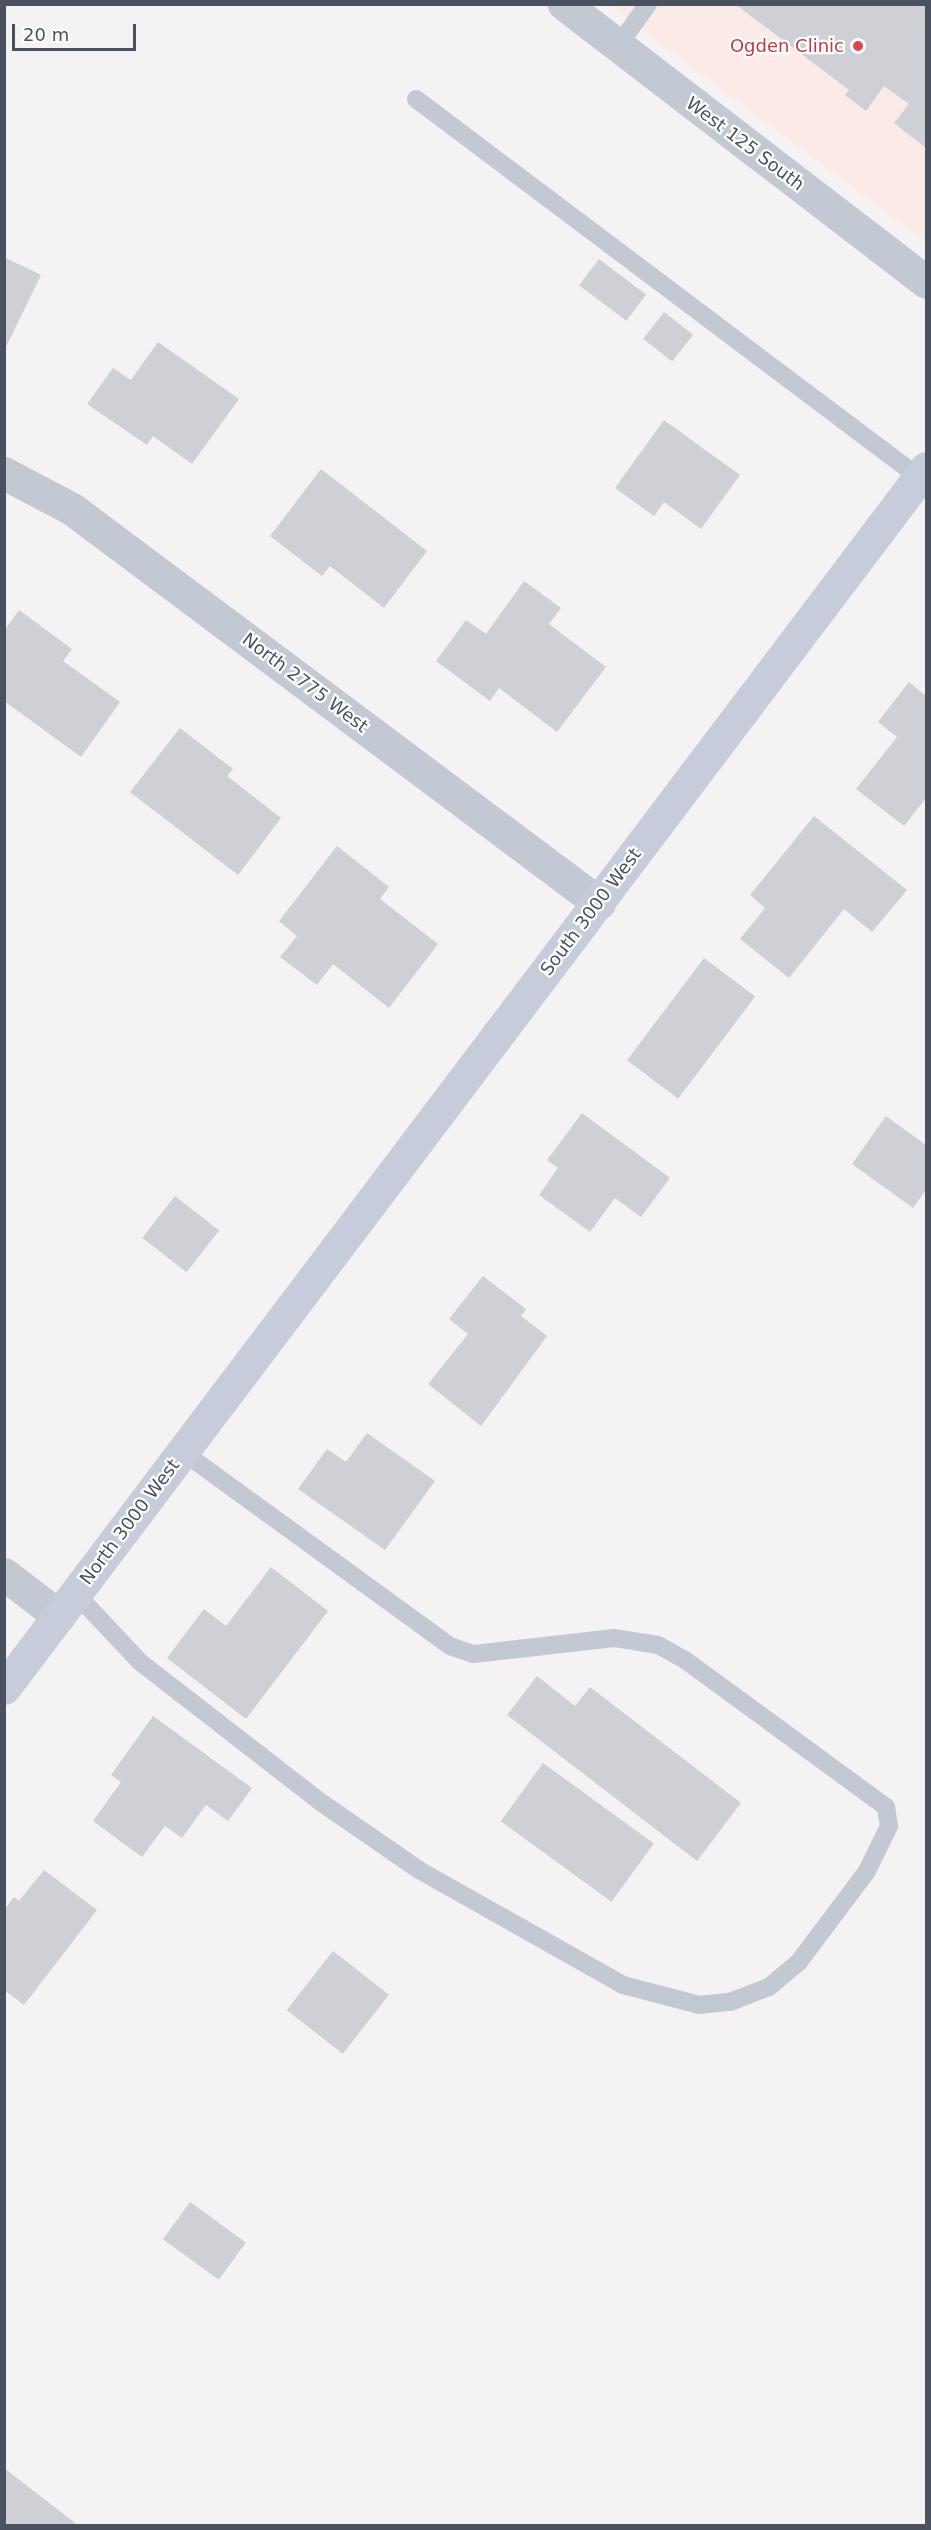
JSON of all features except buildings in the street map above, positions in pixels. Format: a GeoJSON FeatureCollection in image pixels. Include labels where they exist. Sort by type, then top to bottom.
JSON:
{"type":"FeatureCollection","features":[{"type":"Feature","properties":{"kind":"main road","name":"South 3000 West"},"geometry":{"type":"LineString","coordinates":[[256,1356],[923,473]]}},
{"type":"Feature","properties":{"kind":"main road","name":"North 3000 West"},"geometry":{"type":"LineString","coordinates":[[4,1688],[256,1356]]}},
{"type":"Feature","properties":{"kind":"street","name":"West 125 South"},"geometry":{"type":"LineString","coordinates":[[564,4],[927,282]]}},
{"type":"Feature","properties":{"kind":"street","name":"North 2775 West"},"geometry":{"type":"LineString","coordinates":[[4,473],[72,509],[599,903]]}},
{"type":"Feature","properties":{"kind":"street"},"geometry":{"type":"LineString","coordinates":[[4,1574],[68,1605]]}},
{"type":"Feature","properties":{"kind":"lane"},"geometry":{"type":"LineString","coordinates":[[618,46],[648,4]]}},
{"type":"Feature","properties":{"kind":"lane"},"geometry":{"type":"LineString","coordinates":[[416,99],[923,473]]}},
{"type":"Feature","properties":{"kind":"lane"},"geometry":{"type":"LineString","coordinates":[[68,1605],[322,1803],[419,1870],[623,1986],[699,2005],[730,2002],[769,1987],[798,1963],[867,1871],[890,1826],[886,1807],[685,1660],[658,1645],[614,1638],[473,1654],[450,1646],[183,1452]]}},
{"type":"Feature","properties":{"kind":"shaded area"},"geometry":{"type":"Polygon","coordinates":[[[609,5],[926,5],[926,242],[609,5]]]}},
{"type":"Feature","properties":{"kind":"place","name":"Ogden Clinic"},"geometry":{"type":"Point","coordinates":[858,46]}}]}
